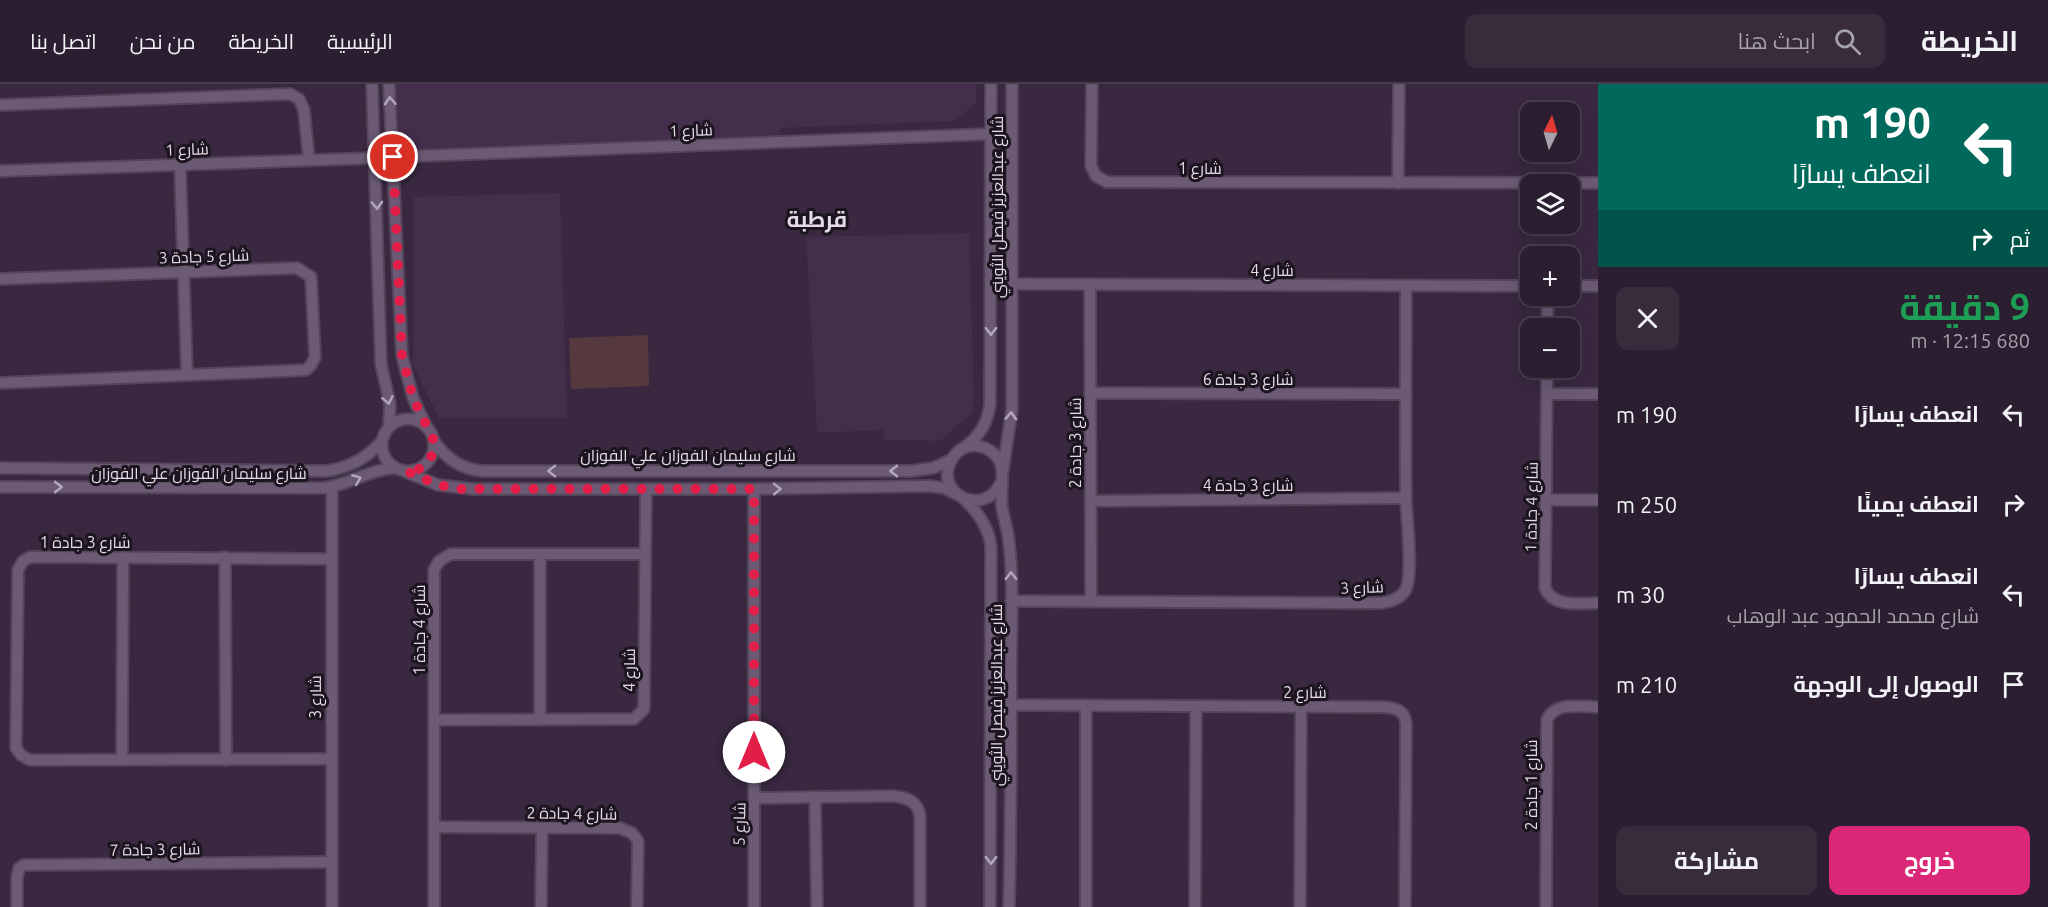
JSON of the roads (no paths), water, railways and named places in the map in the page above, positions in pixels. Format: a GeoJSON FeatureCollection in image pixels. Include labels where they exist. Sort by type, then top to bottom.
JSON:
{"type":"FeatureCollection","features":[{"type":"Feature","properties":{"kind":"street"},"geometry":{"type":"LineString","coordinates":[[372,84],[381,364],[390,404],[389,426]]}},
{"type":"Feature","properties":{"kind":"street"},"geometry":{"type":"LineString","coordinates":[[389,84],[402,356],[413,398],[428,428],[434,441],[432,455],[419,469],[406,471],[395,468],[385,459],[381,442],[389,426],[398,420],[409,419],[428,428]]}},
{"type":"Feature","properties":{"kind":"street","name":"شارع عبدالعزيز فيصل الثويني"},"geometry":{"type":"LineString","coordinates":[[963,449],[973,441],[984,426],[990,404],[991,84]]}},
{"type":"Feature","properties":{"kind":"street","name":"شارع عبدالعزيز فيصل الثويني"},"geometry":{"type":"LineString","coordinates":[[1009,907],[1011,601],[1009,544],[1002,508],[1001,478],[1011,419],[1012,84]]}},
{"type":"Feature","properties":{"kind":"street","name":"شارع 1"},"geometry":{"type":"LineString","coordinates":[[1092,84],[1091,166],[1096,176],[1107,182],[1598,183]]}},
{"type":"Feature","properties":{"kind":"street"},"geometry":{"type":"LineString","coordinates":[[1398,183],[1399,84]]}},
{"type":"Feature","properties":{"kind":"street"},"geometry":{"type":"LineString","coordinates":[[0,105],[290,94],[299,99],[304,110],[309,160]]}},
{"type":"Feature","properties":{"kind":"street","name":"شارع 1"},"geometry":{"type":"LineString","coordinates":[[393,157],[991,134]]}},
{"type":"Feature","properties":{"kind":"street","name":"شارع 1"},"geometry":{"type":"LineString","coordinates":[[0,171],[375,158]]}},
{"type":"Feature","properties":{"kind":"street"},"geometry":{"type":"LineString","coordinates":[[0,383],[187,375],[180,165]]}},
{"type":"Feature","properties":{"kind":"street","name":"شارع 5 جادة 3"},"geometry":{"type":"LineString","coordinates":[[0,279],[297,268],[311,277],[315,357],[306,370],[187,375]]}},
{"type":"Feature","properties":{"kind":"street","name":"شارع 4"},"geometry":{"type":"LineString","coordinates":[[1013,284],[1520,286]]}},
{"type":"Feature","properties":{"kind":"street","name":"شارع 3 جادة 2"},"geometry":{"type":"LineString","coordinates":[[1090,284],[1091,601]]}},
{"type":"Feature","properties":{"kind":"street","name":"شارع 3"},"geometry":{"type":"LineString","coordinates":[[1011,601],[1379,603],[1393,601],[1405,590],[1408,582],[1406,286]]}},
{"type":"Feature","properties":{"kind":"street"},"geometry":{"type":"LineString","coordinates":[[1580,286],[1598,286]]}},
{"type":"Feature","properties":{"kind":"street","name":"شارع 4 جادة 1"},"geometry":{"type":"LineString","coordinates":[[1547,378],[1545,585],[1547,593],[1556,600],[1598,603]]}},
{"type":"Feature","properties":{"kind":"street","name":"شارع 3 جادة 6"},"geometry":{"type":"LineString","coordinates":[[1090,393],[1406,394]]}},
{"type":"Feature","properties":{"kind":"street"},"geometry":{"type":"LineString","coordinates":[[1547,394],[1598,394]]}},
{"type":"Feature","properties":{"kind":"street","name":"شارع سليمان الفوزان علي الفوزان"},"geometry":{"type":"LineString","coordinates":[[434,441],[450,460],[465,468],[482,471],[918,471],[933,468],[951,460]]}},
{"type":"Feature","properties":{"kind":"street","name":"شارع سليمان الفوزان علي الفوزان"},"geometry":{"type":"LineString","coordinates":[[1,468],[326,471],[357,463],[381,442]]}},
{"type":"Feature","properties":{"kind":"street"},"geometry":{"type":"LineString","coordinates":[[977,446],[987,449],[998,459],[1001,478],[991,496],[981,500],[971,500],[959,496],[951,488],[948,477],[951,460],[963,449],[977,446]]}},
{"type":"Feature","properties":{"kind":"street","name":"شارع سليمان الفوزان علي الفوزان"},"geometry":{"type":"LineString","coordinates":[[2,486],[332,488],[374,471],[395,468]]}},
{"type":"Feature","properties":{"kind":"street"},"geometry":{"type":"LineString","coordinates":[[864,470],[866,480],[864,488]]}},
{"type":"Feature","properties":{"kind":"street","name":"شارع سليمان الفوزان علي الفوزان"},"geometry":{"type":"LineString","coordinates":[[406,471],[438,485],[461,489],[754,489],[934,486],[944,488],[959,496]]}},
{"type":"Feature","properties":{"kind":"street","name":"شارع 3"},"geometry":{"type":"LineString","coordinates":[[332,488],[330,759],[332,907]]}},
{"type":"Feature","properties":{"kind":"street","name":"شارع 4"},"geometry":{"type":"LineString","coordinates":[[434,720],[634,719],[644,709],[646,489]]}},
{"type":"Feature","properties":{"kind":"street","name":"شارع 5"},"geometry":{"type":"LineString","coordinates":[[754,489],[754,907]]}},
{"type":"Feature","properties":{"kind":"street","name":"شارع عبدالعزيز فيصل الثويني"},"geometry":{"type":"LineString","coordinates":[[959,496],[981,518],[990,538],[990,907]]}},
{"type":"Feature","properties":{"kind":"street","name":"شارع 3 جادة 4"},"geometry":{"type":"LineString","coordinates":[[1091,501],[1406,498]]}},
{"type":"Feature","properties":{"kind":"street"},"geometry":{"type":"LineString","coordinates":[[1546,500],[1598,500]]}},
{"type":"Feature","properties":{"kind":"street","name":"شارع 4 جادة 1"},"geometry":{"type":"LineString","coordinates":[[434,907],[434,570],[439,561],[451,554],[645,554]]}},
{"type":"Feature","properties":{"kind":"street"},"geometry":{"type":"LineString","coordinates":[[540,555],[540,719]]}},
{"type":"Feature","properties":{"kind":"street","name":"شارع 3 جادة 1"},"geometry":{"type":"LineString","coordinates":[[330,759],[30,760],[21,755],[16,748],[18,570],[23,561],[30,557],[331,559]]}},
{"type":"Feature","properties":{"kind":"street"},"geometry":{"type":"LineString","coordinates":[[225,557],[226,760]]}},
{"type":"Feature","properties":{"kind":"street"},"geometry":{"type":"LineString","coordinates":[[122,760],[123,558]]}},
{"type":"Feature","properties":{"kind":"street","name":"شارع 2"},"geometry":{"type":"LineString","coordinates":[[1011,705],[1390,707],[1397,709],[1404,716],[1406,724],[1405,907]]}},
{"type":"Feature","properties":{"kind":"street"},"geometry":{"type":"LineString","coordinates":[[1086,706],[1086,907]]}},
{"type":"Feature","properties":{"kind":"street"},"geometry":{"type":"LineString","coordinates":[[1195,907],[1196,707]]}},
{"type":"Feature","properties":{"kind":"street"},"geometry":{"type":"LineString","coordinates":[[1300,907],[1301,707]]}},
{"type":"Feature","properties":{"kind":"street","name":"شارع 1 جادة 2"},"geometry":{"type":"LineString","coordinates":[[1546,907],[1547,720],[1550,713],[1561,707],[1598,707]]}},
{"type":"Feature","properties":{"kind":"street"},"geometry":{"type":"LineString","coordinates":[[755,798],[894,796],[909,799],[918,806],[920,817],[920,907]]}},
{"type":"Feature","properties":{"kind":"street"},"geometry":{"type":"LineString","coordinates":[[815,797],[817,907]]}},
{"type":"Feature","properties":{"kind":"street"},"geometry":{"type":"LineString","coordinates":[[991,810],[993,814],[1001,818],[1009,814],[1011,810]]}},
{"type":"Feature","properties":{"kind":"street","name":"شارع 4 جادة 2"},"geometry":{"type":"LineString","coordinates":[[434,827],[620,828],[632,833],[638,841],[637,907]]}},
{"type":"Feature","properties":{"kind":"street"},"geometry":{"type":"LineString","coordinates":[[541,907],[542,828]]}},
{"type":"Feature","properties":{"kind":"street"},"geometry":{"type":"LineString","coordinates":[[991,838],[998,833],[1003,833],[1010,838]]}},
{"type":"Feature","properties":{"kind":"street","name":"شارع 3 جادة 7"},"geometry":{"type":"LineString","coordinates":[[17,907],[17,878],[19,868],[24,865],[332,862]]}},
{"type":"Feature","properties":{"kind":"district","name":"قرطبة"},"geometry":{"type":"Point","coordinates":[817,218]}}]}
